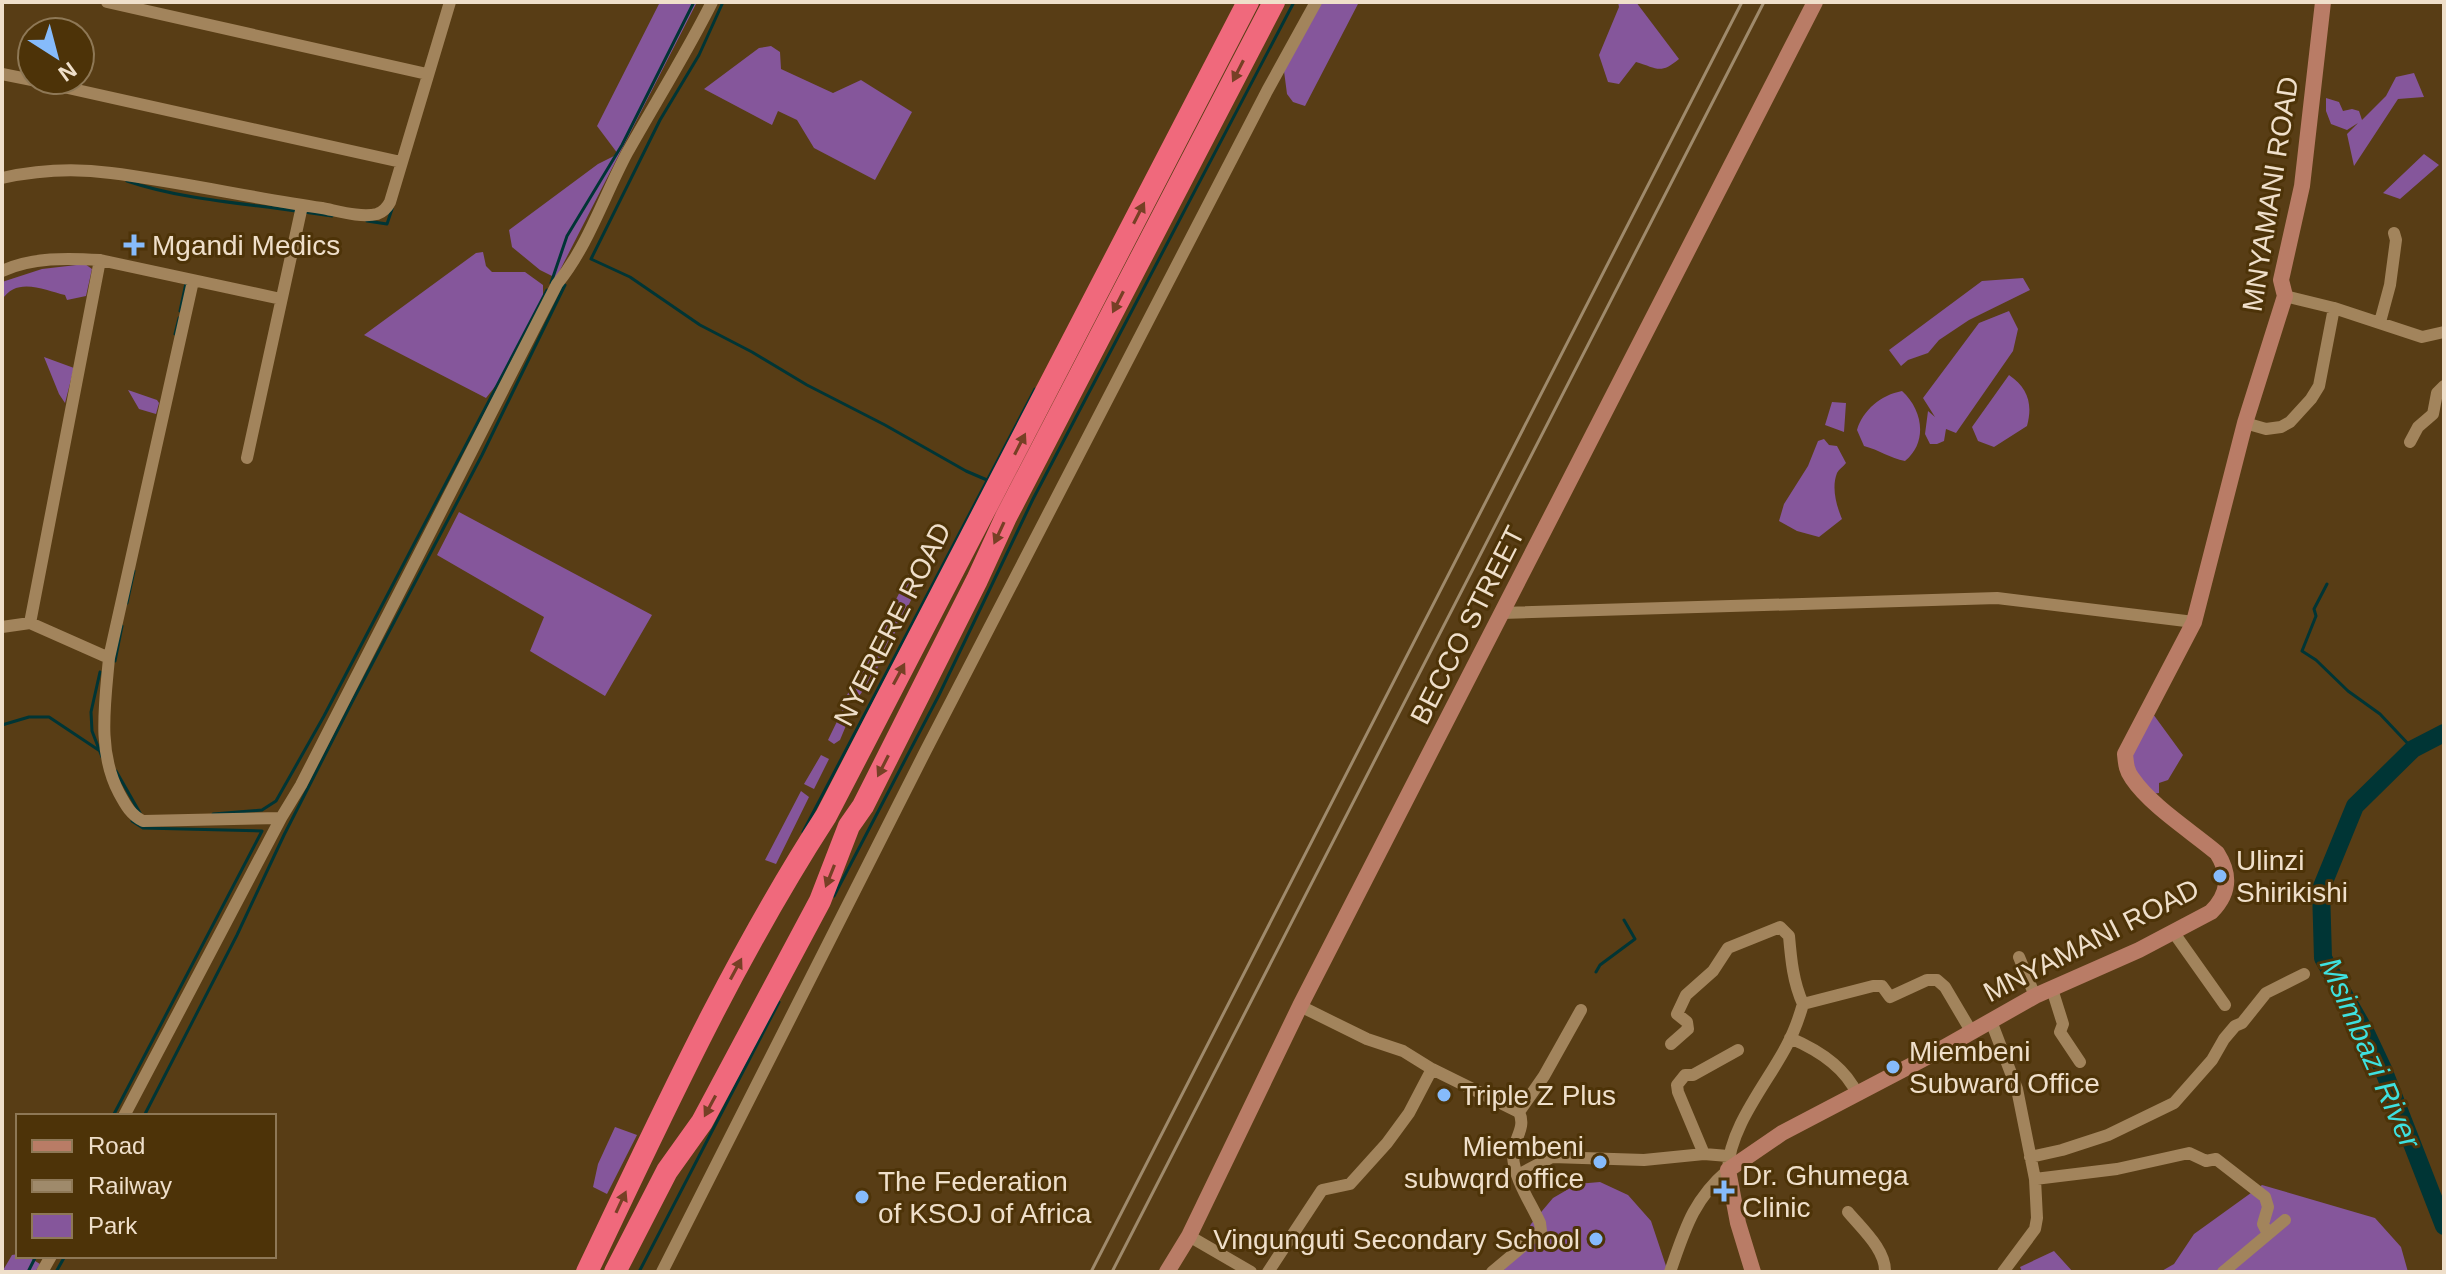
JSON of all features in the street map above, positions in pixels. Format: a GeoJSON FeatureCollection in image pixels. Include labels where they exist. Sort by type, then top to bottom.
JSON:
{"type":"FeatureCollection","features":[{"type":"Feature","properties":{"kind":"highway","name":"NYERERE ROAD"},"geometry":{"type":"LineString","coordinates":[[587,1272],[696,1045],[780,886],[832,804],[1248,2]]}},
{"type":"Feature","properties":{"kind":"highway","name":"NYERERE ROAD"},"geometry":{"type":"LineString","coordinates":[[615,1272],[667,1171],[702,1122],[820,901],[849,826],[863,806],[1006,517],[1274,2]]}},
{"type":"Feature","properties":{"kind":"street"},"geometry":{"type":"LineString","coordinates":[[107,2],[427,74]]}},
{"type":"Feature","properties":{"kind":"street"},"geometry":{"type":"LineString","coordinates":[[2,178],[71,170],[111,173],[302,206],[379,214],[390,202],[450,2]]}},
{"type":"Feature","properties":{"kind":"street"},"geometry":{"type":"LineString","coordinates":[[125,1114],[301,785],[557,284],[578,254],[627,154],[712,2]]}},
{"type":"Feature","properties":{"kind":"street"},"geometry":{"type":"LineString","coordinates":[[662,1272],[941,722],[1316,2]]}},
{"type":"Feature","properties":{"kind":"street","name":"BECCO STREET"},"geometry":{"type":"LineString","coordinates":[[1167,1272],[1189,1236],[1300,1006],[1815,2]]}},
{"type":"Feature","properties":{"kind":"street","name":"MNYAMANI ROAD"},"geometry":{"type":"LineString","coordinates":[[1728,1163],[2035,996],[2174,933],[2221,903],[2228,877],[2225,864],[2217,853],[2139,787],[2126,767],[2125,754],[2194,622],[2245,423],[2285,296],[2281,280],[2302,186],[2323,2]]}},
{"type":"Feature","properties":{"kind":"street"},"geometry":{"type":"LineString","coordinates":[[96,93],[401,162]]}},
{"type":"Feature","properties":{"kind":"street"},"geometry":{"type":"LineString","coordinates":[[247,458],[302,206]]}},
{"type":"Feature","properties":{"kind":"street"},"geometry":{"type":"LineString","coordinates":[[2380,322],[2390,285],[2396,240],[2394,233]]}},
{"type":"Feature","properties":{"kind":"street"},"geometry":{"type":"LineString","coordinates":[[2,271],[27,262],[70,258],[100,260],[281,299]]}},
{"type":"Feature","properties":{"kind":"street"},"geometry":{"type":"LineString","coordinates":[[30,623],[100,260]]}},
{"type":"Feature","properties":{"kind":"street"},"geometry":{"type":"LineString","coordinates":[[193,281],[109,658],[104,746],[110,776],[135,817],[150,822],[281,818]]}},
{"type":"Feature","properties":{"kind":"street"},"geometry":{"type":"LineString","coordinates":[[2285,296],[2334,308],[2422,337],[2444,332]]}},
{"type":"Feature","properties":{"kind":"street"},"geometry":{"type":"LineString","coordinates":[[2245,423],[2266,429],[2281,427],[2290,422],[2311,399],[2319,386],[2334,308]]}},
{"type":"Feature","properties":{"kind":"street"},"geometry":{"type":"LineString","coordinates":[[2410,442],[2415,430],[2433,414],[2437,393],[2444,386]]}},
{"type":"Feature","properties":{"kind":"street"},"geometry":{"type":"LineString","coordinates":[[1502,613],[1997,598],[2194,622]]}},
{"type":"Feature","properties":{"kind":"street"},"geometry":{"type":"LineString","coordinates":[[2,627],[30,623],[109,658]]}},
{"type":"Feature","properties":{"kind":"street"},"geometry":{"type":"LineString","coordinates":[[1670,1272],[1693,1211],[1728,1163],[1748,1113],[1790,1038],[1803,1004],[1797,991],[1789,936],[1780,927],[1728,948],[1713,971],[1686,995],[1677,1014],[1687,1022],[1688,1029],[1671,1044]]}},
{"type":"Feature","properties":{"kind":"street"},"geometry":{"type":"LineString","coordinates":[[2174,933],[2225,1005]]}},
{"type":"Feature","properties":{"kind":"street"},"geometry":{"type":"LineString","coordinates":[[2019,957],[2035,996]]}},
{"type":"Feature","properties":{"kind":"street"},"geometry":{"type":"LineString","coordinates":[[2030,1157],[2108,1135],[2174,1103],[2212,1060],[2224,1039],[2235,1026],[2242,1023],[2266,993],[2304,974]]}},
{"type":"Feature","properties":{"kind":"street"},"geometry":{"type":"LineString","coordinates":[[1803,1004],[1873,986],[1882,986],[1890,997],[1922,982],[1937,980],[1945,987],[1971,1031]]}},
{"type":"Feature","properties":{"kind":"street"},"geometry":{"type":"LineString","coordinates":[[2052,989],[2063,1024],[2060,1032],[2080,1062]]}},
{"type":"Feature","properties":{"kind":"street"},"geometry":{"type":"LineString","coordinates":[[1300,1006],[1367,1039],[1403,1051],[1432,1069],[1519,1112],[1522,1127],[1512,1155],[1541,1231],[1492,1272]]}},
{"type":"Feature","properties":{"kind":"street"},"geometry":{"type":"LineString","coordinates":[[1519,1112],[1544,1076],[1581,1010]]}},
{"type":"Feature","properties":{"kind":"street"},"geometry":{"type":"LineString","coordinates":[[1991,1021],[2017,1089],[2035,1179],[2037,1218],[2035,1229],[2003,1272]]}},
{"type":"Feature","properties":{"kind":"street"},"geometry":{"type":"LineString","coordinates":[[1790,1038],[1825,1057],[1841,1071],[1857,1094]]}},
{"type":"Feature","properties":{"kind":"street"},"geometry":{"type":"LineString","coordinates":[[1704,1154],[1677,1085],[1685,1075],[1693,1075],[1738,1050]]}},
{"type":"Feature","properties":{"kind":"street"},"geometry":{"type":"LineString","coordinates":[[1268,1272],[1322,1190],[1350,1184],[1387,1143],[1409,1113],[1432,1069]]}},
{"type":"Feature","properties":{"kind":"street"},"geometry":{"type":"LineString","coordinates":[[2035,1179],[2117,1169],[2189,1153],[2206,1161],[2219,1160],[2265,1197],[2268,1207],[2263,1224],[2268,1234]]}},
{"type":"Feature","properties":{"kind":"street"},"geometry":{"type":"LineString","coordinates":[[1518,1175],[1552,1157],[1644,1160],[1704,1154],[1728,1163]]}},
{"type":"Feature","properties":{"kind":"street"},"geometry":{"type":"LineString","coordinates":[[1728,1163],[1738,1223],[1753,1272]]}},
{"type":"Feature","properties":{"kind":"street"},"geometry":{"type":"LineString","coordinates":[[1848,1212],[1874,1242],[1885,1264],[1885,1272]]}},
{"type":"Feature","properties":{"kind":"street"},"geometry":{"type":"LineString","coordinates":[[2223,1272],[2285,1220]]}},
{"type":"Feature","properties":{"kind":"street"},"geometry":{"type":"LineString","coordinates":[[1189,1236],[1251,1272]]}},
{"type":"Feature","properties":{"kind":"green space"},"geometry":{"type":"Polygon","coordinates":[[[660,2],[697,2],[556,278],[540,270],[512,247],[509,230],[598,164],[618,154],[597,126],[660,2]]]}},
{"type":"Feature","properties":{"kind":"green space"},"geometry":{"type":"Polygon","coordinates":[[[1320,2],[1359,2],[1305,106],[1293,102],[1287,94],[1284,71],[1320,2]]]}},
{"type":"Feature","properties":{"kind":"green space"},"geometry":{"type":"Polygon","coordinates":[[[1618,2],[1636,2],[1679,59],[1663,69],[1636,62],[1619,84],[1608,82],[1599,55],[1619,7],[1618,2]]]}},
{"type":"Feature","properties":{"kind":"green space"},"geometry":{"type":"Polygon","coordinates":[[[771,46],[780,52],[781,69],[833,93],[861,80],[912,112],[875,180],[814,148],[797,120],[778,111],[772,125],[704,89],[759,48],[771,46]]]}},
{"type":"Feature","properties":{"kind":"green space"},"geometry":{"type":"Polygon","coordinates":[[[2414,73],[2424,97],[2398,99],[2354,166],[2347,134],[2358,123],[2347,130],[2331,124],[2326,111],[2326,98],[2339,102],[2343,111],[2359,111],[2362,120],[2386,96],[2396,77],[2414,73]]]}},
{"type":"Feature","properties":{"kind":"green space"},"geometry":{"type":"Polygon","coordinates":[[[2424,154],[2439,165],[2400,199],[2383,193],[2424,154]]]}},
{"type":"Feature","properties":{"kind":"green space"},"geometry":{"type":"Polygon","coordinates":[[[483,252],[486,266],[492,272],[525,272],[543,285],[543,303],[512,365],[486,398],[364,335],[476,253],[483,252]]]}},
{"type":"Feature","properties":{"kind":"green space"},"geometry":{"type":"Polygon","coordinates":[[[85,264],[92,269],[86,296],[67,300],[65,295],[23,287],[15,288],[2,300],[2,282],[42,269],[85,264]]]}},
{"type":"Feature","properties":{"kind":"green space"},"geometry":{"type":"Polygon","coordinates":[[[2023,278],[2030,290],[1969,320],[1939,340],[1928,353],[1901,366],[1889,350],[1982,281],[2023,278]]]}},
{"type":"Feature","properties":{"kind":"green space"},"geometry":{"type":"Polygon","coordinates":[[[2009,311],[2018,329],[2013,351],[1956,433],[1946,429],[1944,441],[1930,444],[1925,434],[1928,411],[1935,417],[1923,398],[1979,323],[2009,311]]]}},
{"type":"Feature","properties":{"kind":"green space"},"geometry":{"type":"Polygon","coordinates":[[[44,357],[74,368],[65,403],[59,394],[44,357]]]}},
{"type":"Feature","properties":{"kind":"green space"},"geometry":{"type":"Polygon","coordinates":[[[2009,375],[2025,391],[2029,418],[2027,426],[1994,447],[1978,441],[1972,427],[2009,375]]]}},
{"type":"Feature","properties":{"kind":"green space"},"geometry":{"type":"Polygon","coordinates":[[[128,390],[157,400],[156,414],[139,409],[128,390]]]}},
{"type":"Feature","properties":{"kind":"green space"},"geometry":{"type":"Polygon","coordinates":[[[1902,391],[1915,407],[1920,426],[1917,445],[1905,461],[1864,446],[1857,430],[1874,404],[1902,391]]]}},
{"type":"Feature","properties":{"kind":"green space"},"geometry":{"type":"Polygon","coordinates":[[[1832,402],[1846,403],[1844,432],[1825,425],[1832,402]]]}},
{"type":"Feature","properties":{"kind":"green space"},"geometry":{"type":"Polygon","coordinates":[[[1824,439],[1829,445],[1837,446],[1846,463],[1837,473],[1835,485],[1842,519],[1819,537],[1797,531],[1779,521],[1784,504],[1808,466],[1818,441],[1824,439]]]}},
{"type":"Feature","properties":{"kind":"green space"},"geometry":{"type":"Polygon","coordinates":[[[459,512],[652,615],[605,696],[530,651],[544,617],[437,555],[459,512]]]}},
{"type":"Feature","properties":{"kind":"green space"},"geometry":{"type":"Polygon","coordinates":[[[909,574],[914,575],[917,582],[915,592],[874,675],[857,699],[846,697],[909,574]]]}},
{"type":"Feature","properties":{"kind":"green space"},"geometry":{"type":"Polygon","coordinates":[[[843,709],[850,716],[840,740],[834,744],[828,740],[843,709]]]}},
{"type":"Feature","properties":{"kind":"green space"},"geometry":{"type":"Polygon","coordinates":[[[2153,714],[2183,755],[2168,780],[2159,783],[2159,793],[2152,794],[2133,776],[2132,755],[2153,714]]]}},
{"type":"Feature","properties":{"kind":"green space"},"geometry":{"type":"Polygon","coordinates":[[[821,755],[829,759],[814,789],[804,784],[821,755]]]}},
{"type":"Feature","properties":{"kind":"green space"},"geometry":{"type":"Polygon","coordinates":[[[801,791],[809,797],[776,864],[765,860],[801,791]]]}},
{"type":"Feature","properties":{"kind":"green space"},"geometry":{"type":"Polygon","coordinates":[[[615,1127],[637,1135],[607,1194],[593,1187],[598,1164],[615,1127]]]}},
{"type":"Feature","properties":{"kind":"green space"},"geometry":{"type":"Polygon","coordinates":[[[1600,1182],[1628,1195],[1651,1221],[1668,1272],[1502,1272],[1519,1250],[1531,1224],[1553,1198],[1577,1184],[1600,1182]]]}},
{"type":"Feature","properties":{"kind":"green space"},"geometry":{"type":"Polygon","coordinates":[[[2262,1185],[2375,1218],[2401,1247],[2408,1272],[2160,1272],[2174,1264],[2194,1234],[2262,1185]]]}},
{"type":"Feature","properties":{"kind":"green space"},"geometry":{"type":"Polygon","coordinates":[[[2054,1251],[2073,1272],[2022,1272],[2020,1267],[2054,1251]]]}},
{"type":"Feature","properties":{"kind":"green space"},"geometry":{"type":"Polygon","coordinates":[[[12,1255],[30,1258],[40,1264],[35,1272],[2,1272],[12,1255]]]}},
{"type":"Feature","properties":{"kind":"waterway"},"geometry":{"type":"LineString","coordinates":[[551,283],[567,236],[622,145],[694,2]]}},
{"type":"Feature","properties":{"kind":"waterway"},"geometry":{"type":"LineString","coordinates":[[723,2],[699,55],[660,120],[591,259],[630,277],[700,325],[807,385],[987,480]]}},
{"type":"Feature","properties":{"kind":"waterway"},"geometry":{"type":"LineString","coordinates":[[834,896],[939,695],[1033,499],[1294,2]]}},
{"type":"Feature","properties":{"kind":"waterway"},"geometry":{"type":"LineString","coordinates":[[127,181],[189,196],[296,211]]}},
{"type":"Feature","properties":{"kind":"waterway"},"geometry":{"type":"LineString","coordinates":[[367,221],[387,224],[392,209]]}},
{"type":"Feature","properties":{"kind":"waterway"},"geometry":{"type":"LineString","coordinates":[[304,212],[332,216]]}},
{"type":"Feature","properties":{"kind":"waterway"},"geometry":{"type":"LineString","coordinates":[[180,311],[186,283]]}},
{"type":"Feature","properties":{"kind":"waterway"},"geometry":{"type":"LineString","coordinates":[[145,1114],[352,702],[482,455],[565,285]]}},
{"type":"Feature","properties":{"kind":"waterway"},"geometry":{"type":"LineString","coordinates":[[213,814],[262,810],[276,801],[324,716],[547,290]]}},
{"type":"Feature","properties":{"kind":"waterway"},"geometry":{"type":"LineString","coordinates":[[175,334],[179,318]]}},
{"type":"Feature","properties":{"kind":"waterway"},"geometry":{"type":"LineString","coordinates":[[803,832],[1035,389]]}},
{"type":"Feature","properties":{"kind":"waterway"},"geometry":{"type":"LineString","coordinates":[[127,603],[134,571]]}},
{"type":"Feature","properties":{"kind":"waterway"},"geometry":{"type":"LineString","coordinates":[[2327,584],[2314,609],[2316,616],[2302,651],[2380,714],[2413,749]]}},
{"type":"Feature","properties":{"kind":"waterway"},"geometry":{"type":"LineString","coordinates":[[115,661],[122,626]]}},
{"type":"Feature","properties":{"kind":"waterway"},"geometry":{"type":"LineString","coordinates":[[100,672],[91,712],[92,731],[102,757]]}},
{"type":"Feature","properties":{"kind":"waterway"},"geometry":{"type":"LineString","coordinates":[[2,725],[29,717],[49,717],[100,751]]}},
{"type":"Feature","properties":{"kind":"waterway","name":"Msimbazi River"},"geometry":{"type":"LineString","coordinates":[[2444,733],[2413,749],[2355,806],[2321,889],[2323,958],[2383,1069],[2444,1226]]}},
{"type":"Feature","properties":{"kind":"waterway"},"geometry":{"type":"LineString","coordinates":[[116,771],[140,813]]}},
{"type":"Feature","properties":{"kind":"waterway"},"geometry":{"type":"LineString","coordinates":[[114,1114],[262,831],[143,828],[132,821]]}},
{"type":"Feature","properties":{"kind":"waterway"},"geometry":{"type":"LineString","coordinates":[[1596,972],[1600,965],[1635,939],[1624,920]]}},
{"type":"Feature","properties":{"kind":"waterway"},"geometry":{"type":"LineString","coordinates":[[639,1272],[779,1002]]}},
{"type":"Feature","properties":{"kind":"waterway"},"geometry":{"type":"LineString","coordinates":[[28,1272],[35,1258]]}},
{"type":"Feature","properties":{"kind":"waterway"},"geometry":{"type":"LineString","coordinates":[[56,1272],[64,1258]]}},
{"type":"Feature","properties":{"kind":"railway"},"geometry":{"type":"LineString","coordinates":[[1091,1272],[1742,2]]}},
{"type":"Feature","properties":{"kind":"railway"},"geometry":{"type":"LineString","coordinates":[[1112,1272],[1764,2]]}},
{"type":"Feature","properties":{"kind":"place","name":"Mgandi Medics"},"geometry":{"type":"Point","coordinates":[134,245]}},
{"type":"Feature","properties":{"kind":"place","name":"Ulinzi Shirikishi"},"geometry":{"type":"Point","coordinates":[2220,876]}},
{"type":"Feature","properties":{"kind":"place","name":"Miembeni Subward Office"},"geometry":{"type":"Point","coordinates":[1893,1067]}},
{"type":"Feature","properties":{"kind":"place","name":"Triple Z Plus"},"geometry":{"type":"Point","coordinates":[1444,1095]}},
{"type":"Feature","properties":{"kind":"place","name":"Miembeni subwqrd office"},"geometry":{"type":"Point","coordinates":[1600,1162]}},
{"type":"Feature","properties":{"kind":"place","name":"Dr. Ghumega Clinic"},"geometry":{"type":"Point","coordinates":[1724,1191]}},
{"type":"Feature","properties":{"kind":"place","name":"The Federation of KSOJ of Africa"},"geometry":{"type":"Point","coordinates":[862,1197]}},
{"type":"Feature","properties":{"kind":"place","name":"Vingunguti Secondary School"},"geometry":{"type":"Point","coordinates":[1596,1239]}}]}
